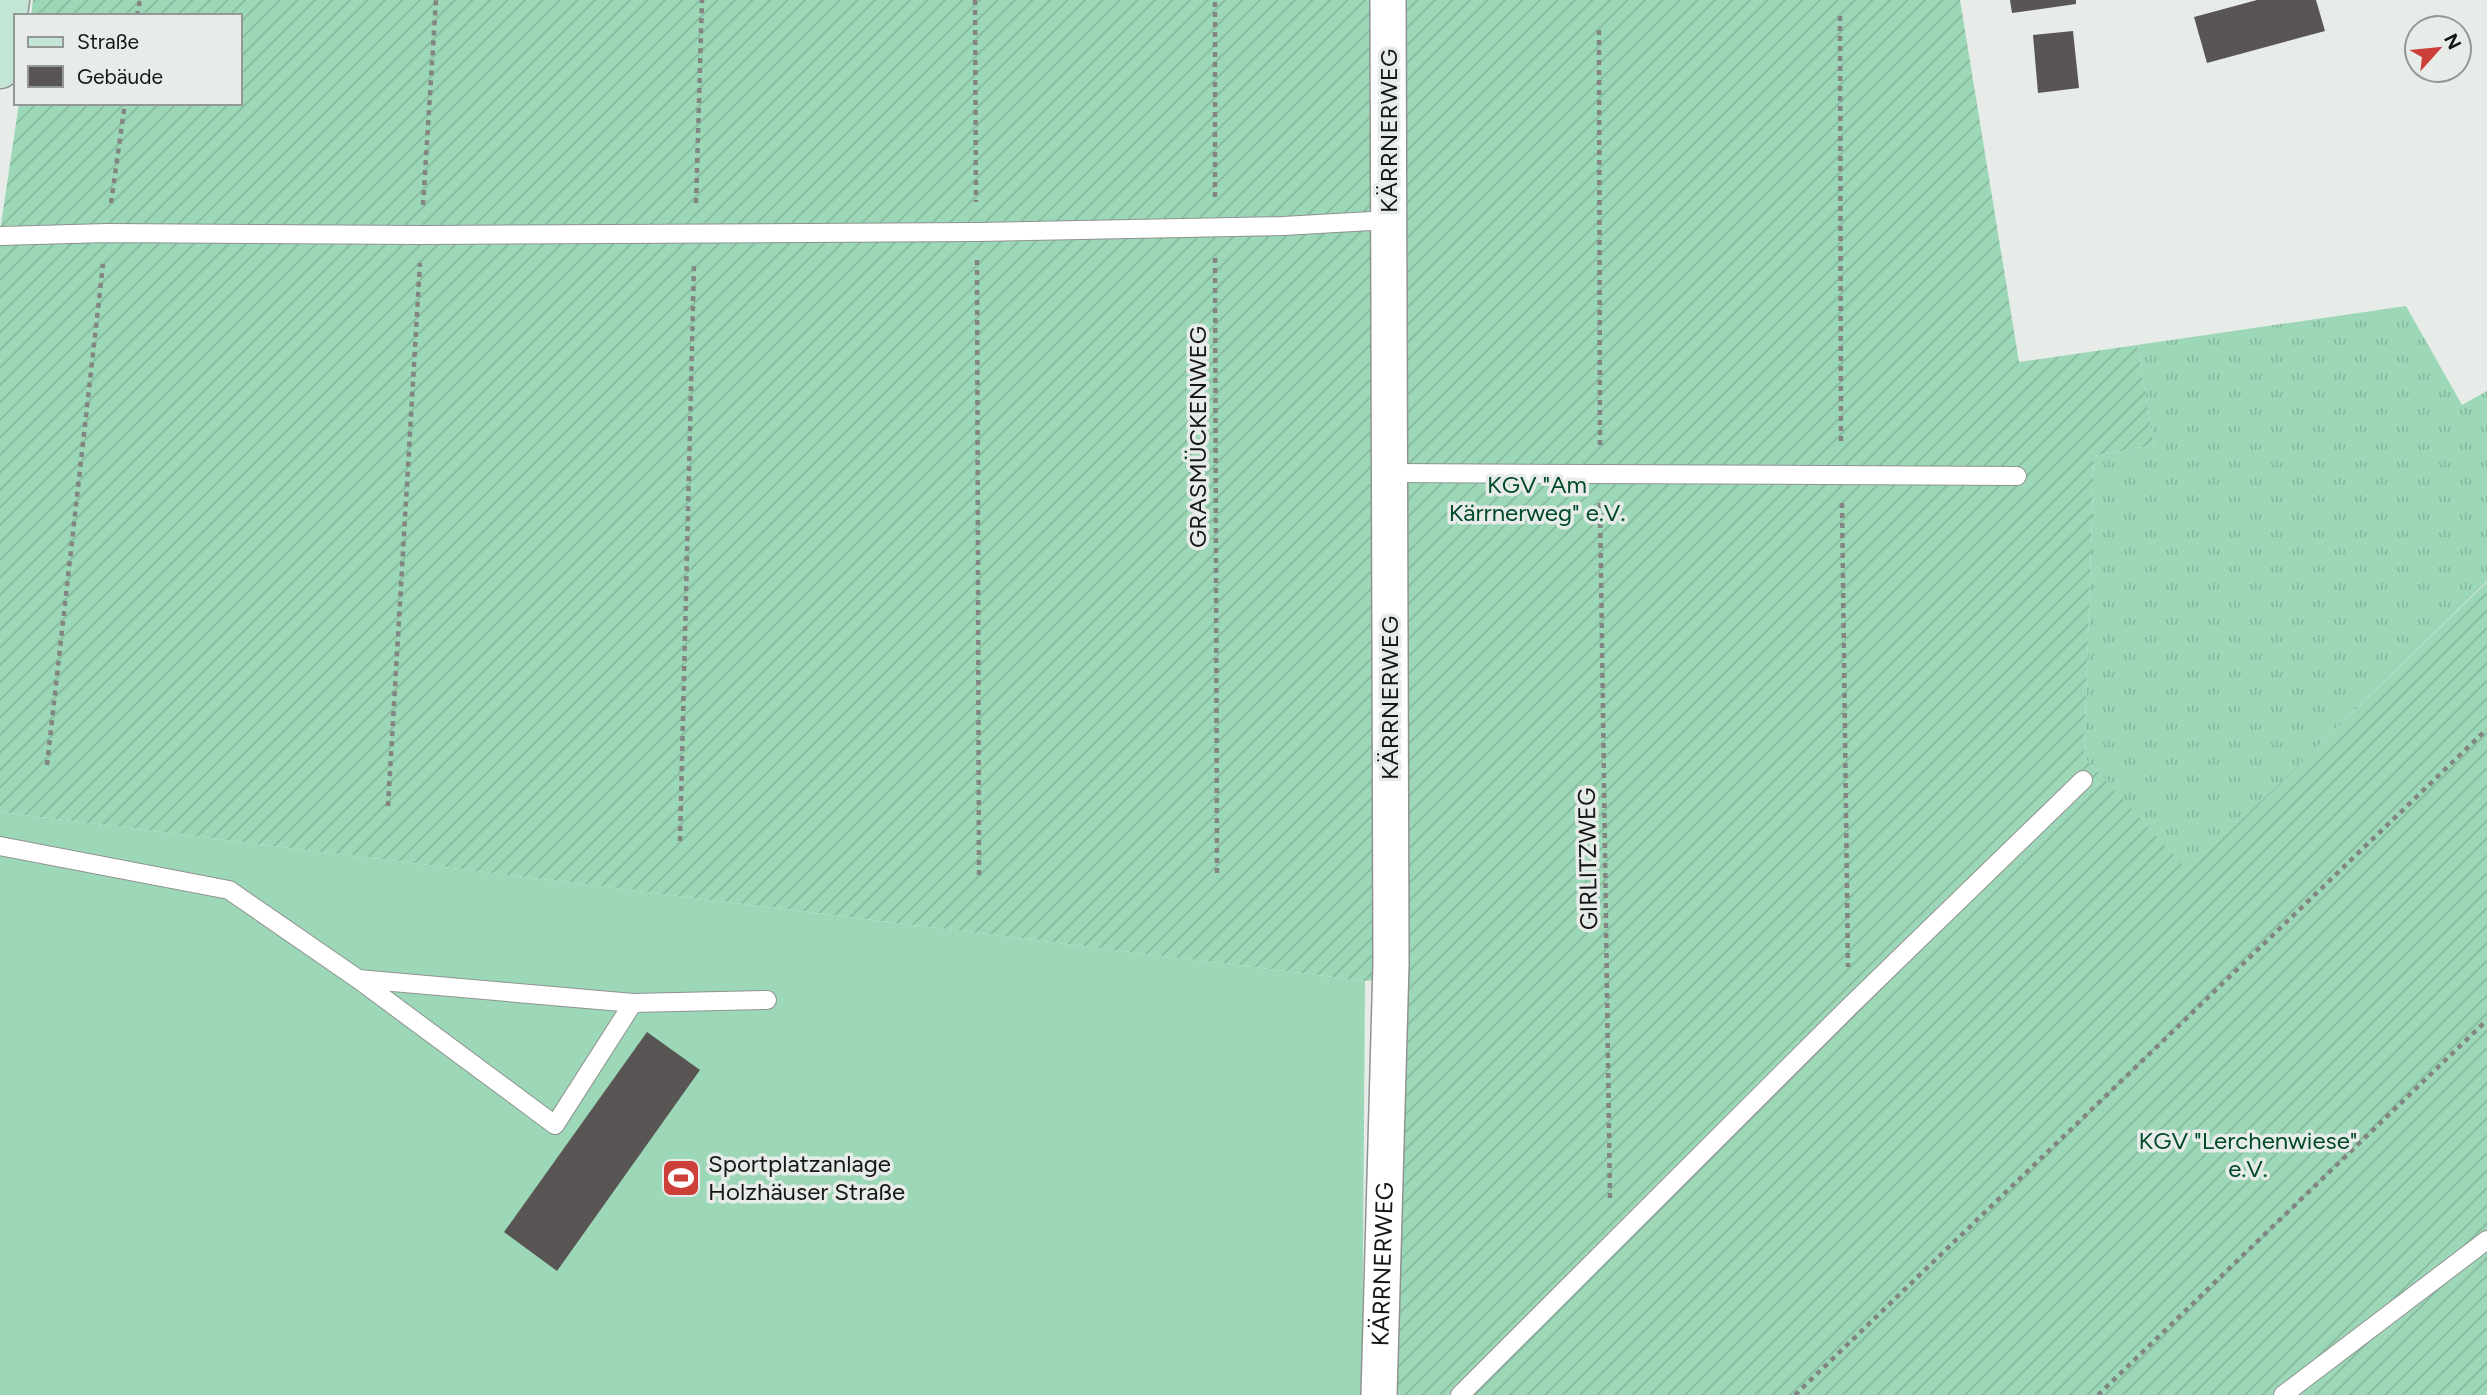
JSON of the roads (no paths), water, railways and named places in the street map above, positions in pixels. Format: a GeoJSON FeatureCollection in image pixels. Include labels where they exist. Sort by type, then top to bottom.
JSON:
{"type":"FeatureCollection","features":[{"type":"Feature","properties":{"kind":"main road"},"geometry":{"type":"LineString","coordinates":[[0,69],[9,0]]}},
{"type":"Feature","properties":{"kind":"street","name":"KÄRRNERWEG"},"geometry":{"type":"LineString","coordinates":[[1379,1395],[1391,964],[1388,0]]}},
{"type":"Feature","properties":{"kind":"lane"},"geometry":{"type":"LineString","coordinates":[[0,236],[107,233],[422,235],[977,232],[1215,228],[1389,220]]}},
{"type":"Feature","properties":{"kind":"lane"},"geometry":{"type":"LineString","coordinates":[[1389,473],[2017,476]]}},
{"type":"Feature","properties":{"kind":"lane"},"geometry":{"type":"LineString","coordinates":[[1460,1395],[1848,1008],[2083,780]]}},
{"type":"Feature","properties":{"kind":"lane"},"geometry":{"type":"LineString","coordinates":[[0,846],[229,890],[358,979],[555,1125],[633,1003]]}},
{"type":"Feature","properties":{"kind":"lane"},"geometry":{"type":"LineString","coordinates":[[358,979],[633,1003],[767,1000]]}},
{"type":"Feature","properties":{"kind":"lane"},"geometry":{"type":"LineString","coordinates":[[2283,1395],[2487,1240]]}},
{"type":"Feature","properties":{"kind":"place","name":"Sportplatzanlage Holzhäuser Straße"},"geometry":{"type":"Point","coordinates":[681,1178]}},
{"type":"Feature","properties":{"kind":"park label","name":"KGV \"Am Kärrnerweg\" e.V."},"geometry":{"type":"Point","coordinates":[1537,499]}},
{"type":"Feature","properties":{"kind":"park label","name":"KGV \"Lerchenwiese\" e.V."},"geometry":{"type":"Point","coordinates":[2248,1155]}}]}
